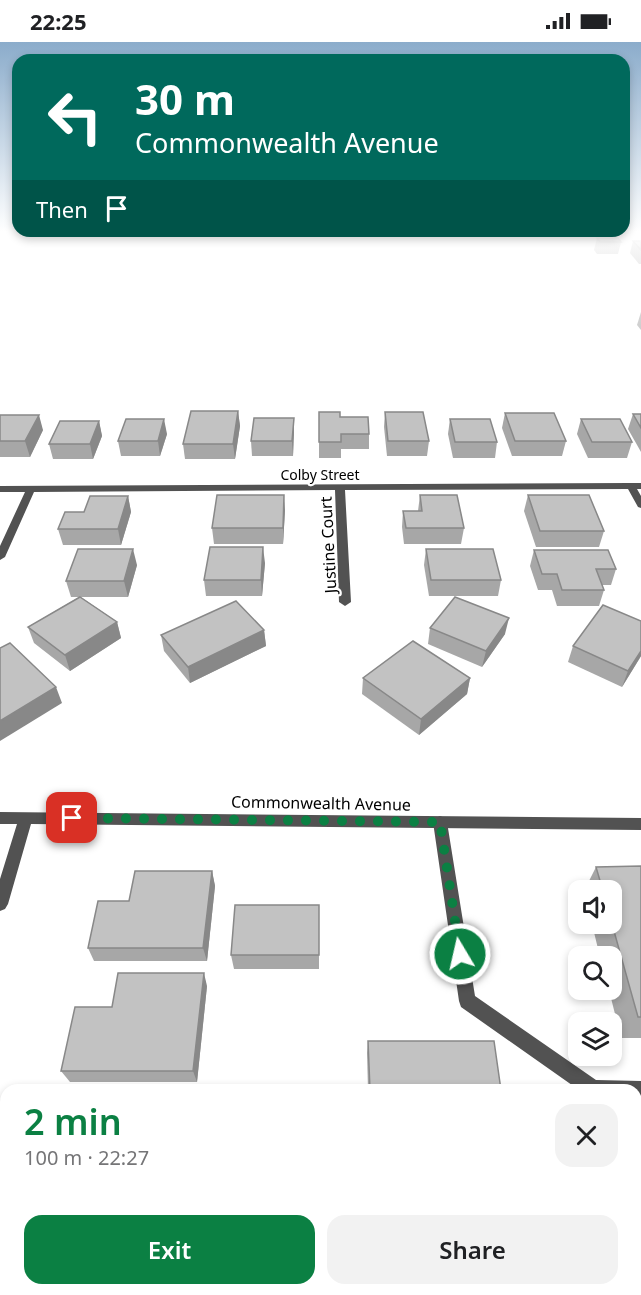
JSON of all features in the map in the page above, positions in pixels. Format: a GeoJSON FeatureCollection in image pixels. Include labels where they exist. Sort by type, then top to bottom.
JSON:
{"type":"FeatureCollection","features":[{"type":"Feature","properties":{"kind":"street","name":"Colby Street"},"geometry":{"type":"LineString","coordinates":[[0,489],[636,486]]}},
{"type":"Feature","properties":{"kind":"street"},"geometry":{"type":"LineString","coordinates":[[636,486],[641,505]]}},
{"type":"Feature","properties":{"kind":"street","name":"Justine Court"},"geometry":{"type":"LineString","coordinates":[[340,488],[345,602]]}},
{"type":"Feature","properties":{"kind":"street"},"geometry":{"type":"LineString","coordinates":[[0,557],[31,489]]}},
{"type":"Feature","properties":{"kind":"street","name":"Commonwealth Avenue"},"geometry":{"type":"LineString","coordinates":[[0,818],[641,824]]}},
{"type":"Feature","properties":{"kind":"street"},"geometry":{"type":"LineString","coordinates":[[0,904],[26,818]]}},
{"type":"Feature","properties":{"kind":"street"},"geometry":{"type":"LineString","coordinates":[[440,822],[467,1001],[586,1084]]}},
{"type":"Feature","properties":{"kind":"building"},"geometry":{"type":"Polygon","coordinates":[[[191,411],[238,411],[233,444],[183,444],[191,411]]]}},
{"type":"Feature","properties":{"kind":"building"},"geometry":{"type":"Polygon","coordinates":[[[319,412],[340,412],[340,417],[368,417],[369,434],[341,434],[341,442],[319,442],[319,412]]]}},
{"type":"Feature","properties":{"kind":"building"},"geometry":{"type":"Polygon","coordinates":[[[385,412],[423,412],[429,441],[388,441],[385,412]]]}},
{"type":"Feature","properties":{"kind":"building"},"geometry":{"type":"Polygon","coordinates":[[[505,413],[554,413],[566,441],[515,441],[505,413]]]}},
{"type":"Feature","properties":{"kind":"building"},"geometry":{"type":"Polygon","coordinates":[[[633,414],[641,414],[641,428],[633,414]]]}},
{"type":"Feature","properties":{"kind":"building"},"geometry":{"type":"Polygon","coordinates":[[[0,415],[39,415],[25,441],[0,441],[0,415]]]}},
{"type":"Feature","properties":{"kind":"building"},"geometry":{"type":"Polygon","coordinates":[[[254,418],[294,418],[292,441],[251,441],[254,418]]]}},
{"type":"Feature","properties":{"kind":"building"},"geometry":{"type":"Polygon","coordinates":[[[126,419],[164,419],[158,441],[118,441],[126,419]]]}},
{"type":"Feature","properties":{"kind":"building"},"geometry":{"type":"Polygon","coordinates":[[[450,419],[490,419],[497,442],[455,442],[450,419]]]}},
{"type":"Feature","properties":{"kind":"building"},"geometry":{"type":"Polygon","coordinates":[[[581,419],[620,419],[632,442],[592,442],[581,419]]]}},
{"type":"Feature","properties":{"kind":"building"},"geometry":{"type":"Polygon","coordinates":[[[60,421],[99,421],[90,444],[49,444],[60,421]]]}},
{"type":"Feature","properties":{"kind":"building"},"geometry":{"type":"Polygon","coordinates":[[[217,495],[284,495],[283,528],[212,528],[217,495]]]}},
{"type":"Feature","properties":{"kind":"building"},"geometry":{"type":"Polygon","coordinates":[[[420,495],[457,495],[464,528],[406,528],[403,511],[422,511],[420,495]]]}},
{"type":"Feature","properties":{"kind":"building"},"geometry":{"type":"Polygon","coordinates":[[[528,495],[589,495],[604,531],[540,531],[528,495]]]}},
{"type":"Feature","properties":{"kind":"building"},"geometry":{"type":"Polygon","coordinates":[[[90,496],[128,496],[118,529],[58,529],[65,512],[84,512],[90,496]]]}},
{"type":"Feature","properties":{"kind":"building"},"geometry":{"type":"Polygon","coordinates":[[[210,547],[263,547],[261,580],[204,580],[210,547]]]}},
{"type":"Feature","properties":{"kind":"building"},"geometry":{"type":"Polygon","coordinates":[[[78,549],[133,549],[124,581],[66,581],[78,549]]]}},
{"type":"Feature","properties":{"kind":"building"},"geometry":{"type":"Polygon","coordinates":[[[426,549],[493,549],[501,580],[431,580],[426,549]]]}},
{"type":"Feature","properties":{"kind":"building"},"geometry":{"type":"Polygon","coordinates":[[[534,550],[608,550],[616,569],[596,569],[604,590],[562,590],[557,574],[542,574],[534,550]]]}},
{"type":"Feature","properties":{"kind":"building"},"geometry":{"type":"Polygon","coordinates":[[[80,597],[117,622],[65,655],[28,627],[80,597]]]}},
{"type":"Feature","properties":{"kind":"building"},"geometry":{"type":"Polygon","coordinates":[[[455,597],[509,618],[486,651],[430,628],[455,597]]]}},
{"type":"Feature","properties":{"kind":"building"},"geometry":{"type":"Polygon","coordinates":[[[236,601],[264,630],[188,667],[161,635],[236,601]]]}},
{"type":"Feature","properties":{"kind":"building"},"geometry":{"type":"Polygon","coordinates":[[[603,605],[641,621],[641,651],[628,671],[573,646],[603,605]]]}},
{"type":"Feature","properties":{"kind":"building"},"geometry":{"type":"Polygon","coordinates":[[[413,641],[470,678],[421,719],[363,678],[413,641]]]}},
{"type":"Feature","properties":{"kind":"building"},"geometry":{"type":"Polygon","coordinates":[[[10,643],[56,687],[0,721],[0,648],[10,643]]]}},
{"type":"Feature","properties":{"kind":"building"},"geometry":{"type":"Polygon","coordinates":[[[641,866],[641,1017],[638,1017],[622,960],[622,946],[618,946],[615,934],[622,934],[622,880],[600,880],[596,867],[641,866]]]}},
{"type":"Feature","properties":{"kind":"building"},"geometry":{"type":"Polygon","coordinates":[[[135,871],[212,871],[203,948],[88,948],[98,901],[129,901],[135,871]]]}},
{"type":"Feature","properties":{"kind":"building"},"geometry":{"type":"Polygon","coordinates":[[[235,905],[319,905],[319,955],[231,955],[235,905]]]}},
{"type":"Feature","properties":{"kind":"building"},"geometry":{"type":"Polygon","coordinates":[[[118,973],[204,973],[193,1071],[61,1071],[75,1007],[112,1007],[118,973]]]}},
{"type":"Feature","properties":{"kind":"building"},"geometry":{"type":"Polygon","coordinates":[[[368,1041],[494,1041],[500,1084],[370,1084],[368,1041]]]}},
{"type":"Feature","properties":{"kind":"route"},"geometry":{"type":"LineString","coordinates":[[72,818],[440,822],[460,954]]}}]}
